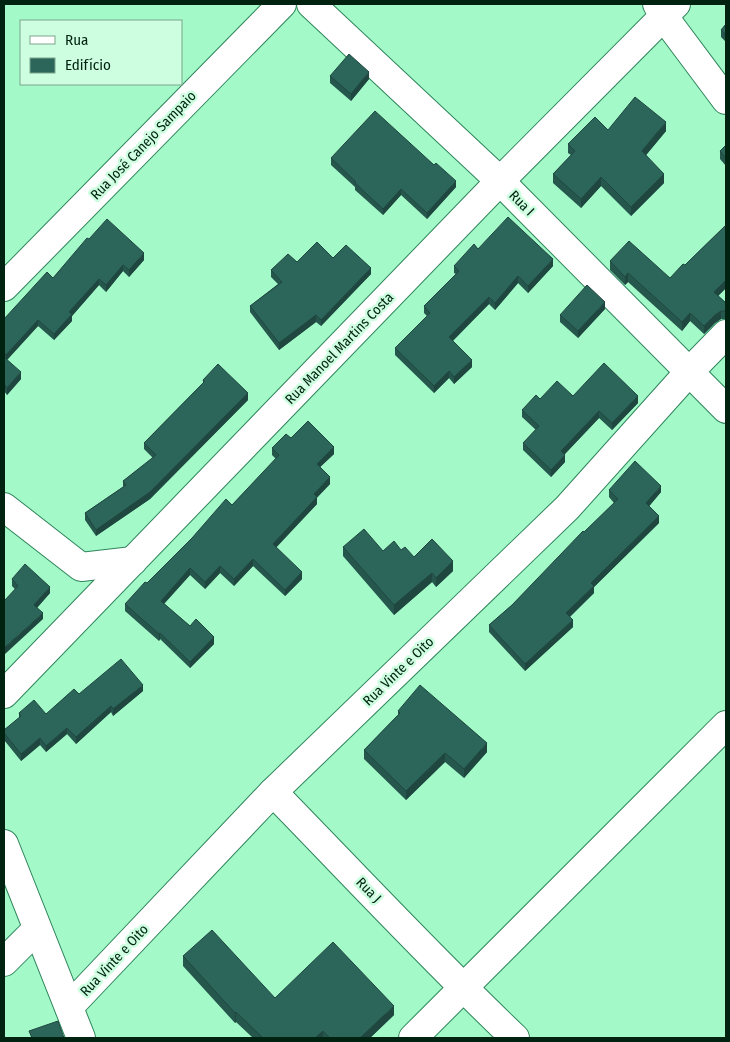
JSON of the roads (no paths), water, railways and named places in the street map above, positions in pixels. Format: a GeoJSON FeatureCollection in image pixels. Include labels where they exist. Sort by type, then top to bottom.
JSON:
{"type":"FeatureCollection","features":[{"type":"Feature","properties":{"kind":"street","name":"Rua José Canejo Sampaio"},"geometry":{"type":"LineString","coordinates":[[4,287],[282,4]]}},
{"type":"Feature","properties":{"kind":"street","name":"Rua I"},"geometry":{"type":"LineString","coordinates":[[311,4],[500,181],[726,409]]}},
{"type":"Feature","properties":{"kind":"street","name":"Rua Manoel Martins Costa"},"geometry":{"type":"LineString","coordinates":[[4,694],[665,8]]}},
{"type":"Feature","properties":{"kind":"street"},"geometry":{"type":"LineString","coordinates":[[665,8],[726,100]]}},
{"type":"Feature","properties":{"kind":"street","name":"Rua Vinte e Oito"},"geometry":{"type":"LineString","coordinates":[[69,1007],[273,792],[567,508],[689,372],[726,334]]}},
{"type":"Feature","properties":{"kind":"street"},"geometry":{"type":"LineString","coordinates":[[4,506],[81,567],[133,560]]}},
{"type":"Feature","properties":{"kind":"street"},"geometry":{"type":"LineString","coordinates":[[413,1038],[726,725]]}},
{"type":"Feature","properties":{"kind":"street","name":"Rua J"},"geometry":{"type":"LineString","coordinates":[[273,792],[463,989],[515,1038]]}},
{"type":"Feature","properties":{"kind":"street"},"geometry":{"type":"LineString","coordinates":[[4,844],[81,1038]]}},
{"type":"Feature","properties":{"kind":"street"},"geometry":{"type":"LineString","coordinates":[[4,962],[37,929]]}}]}
